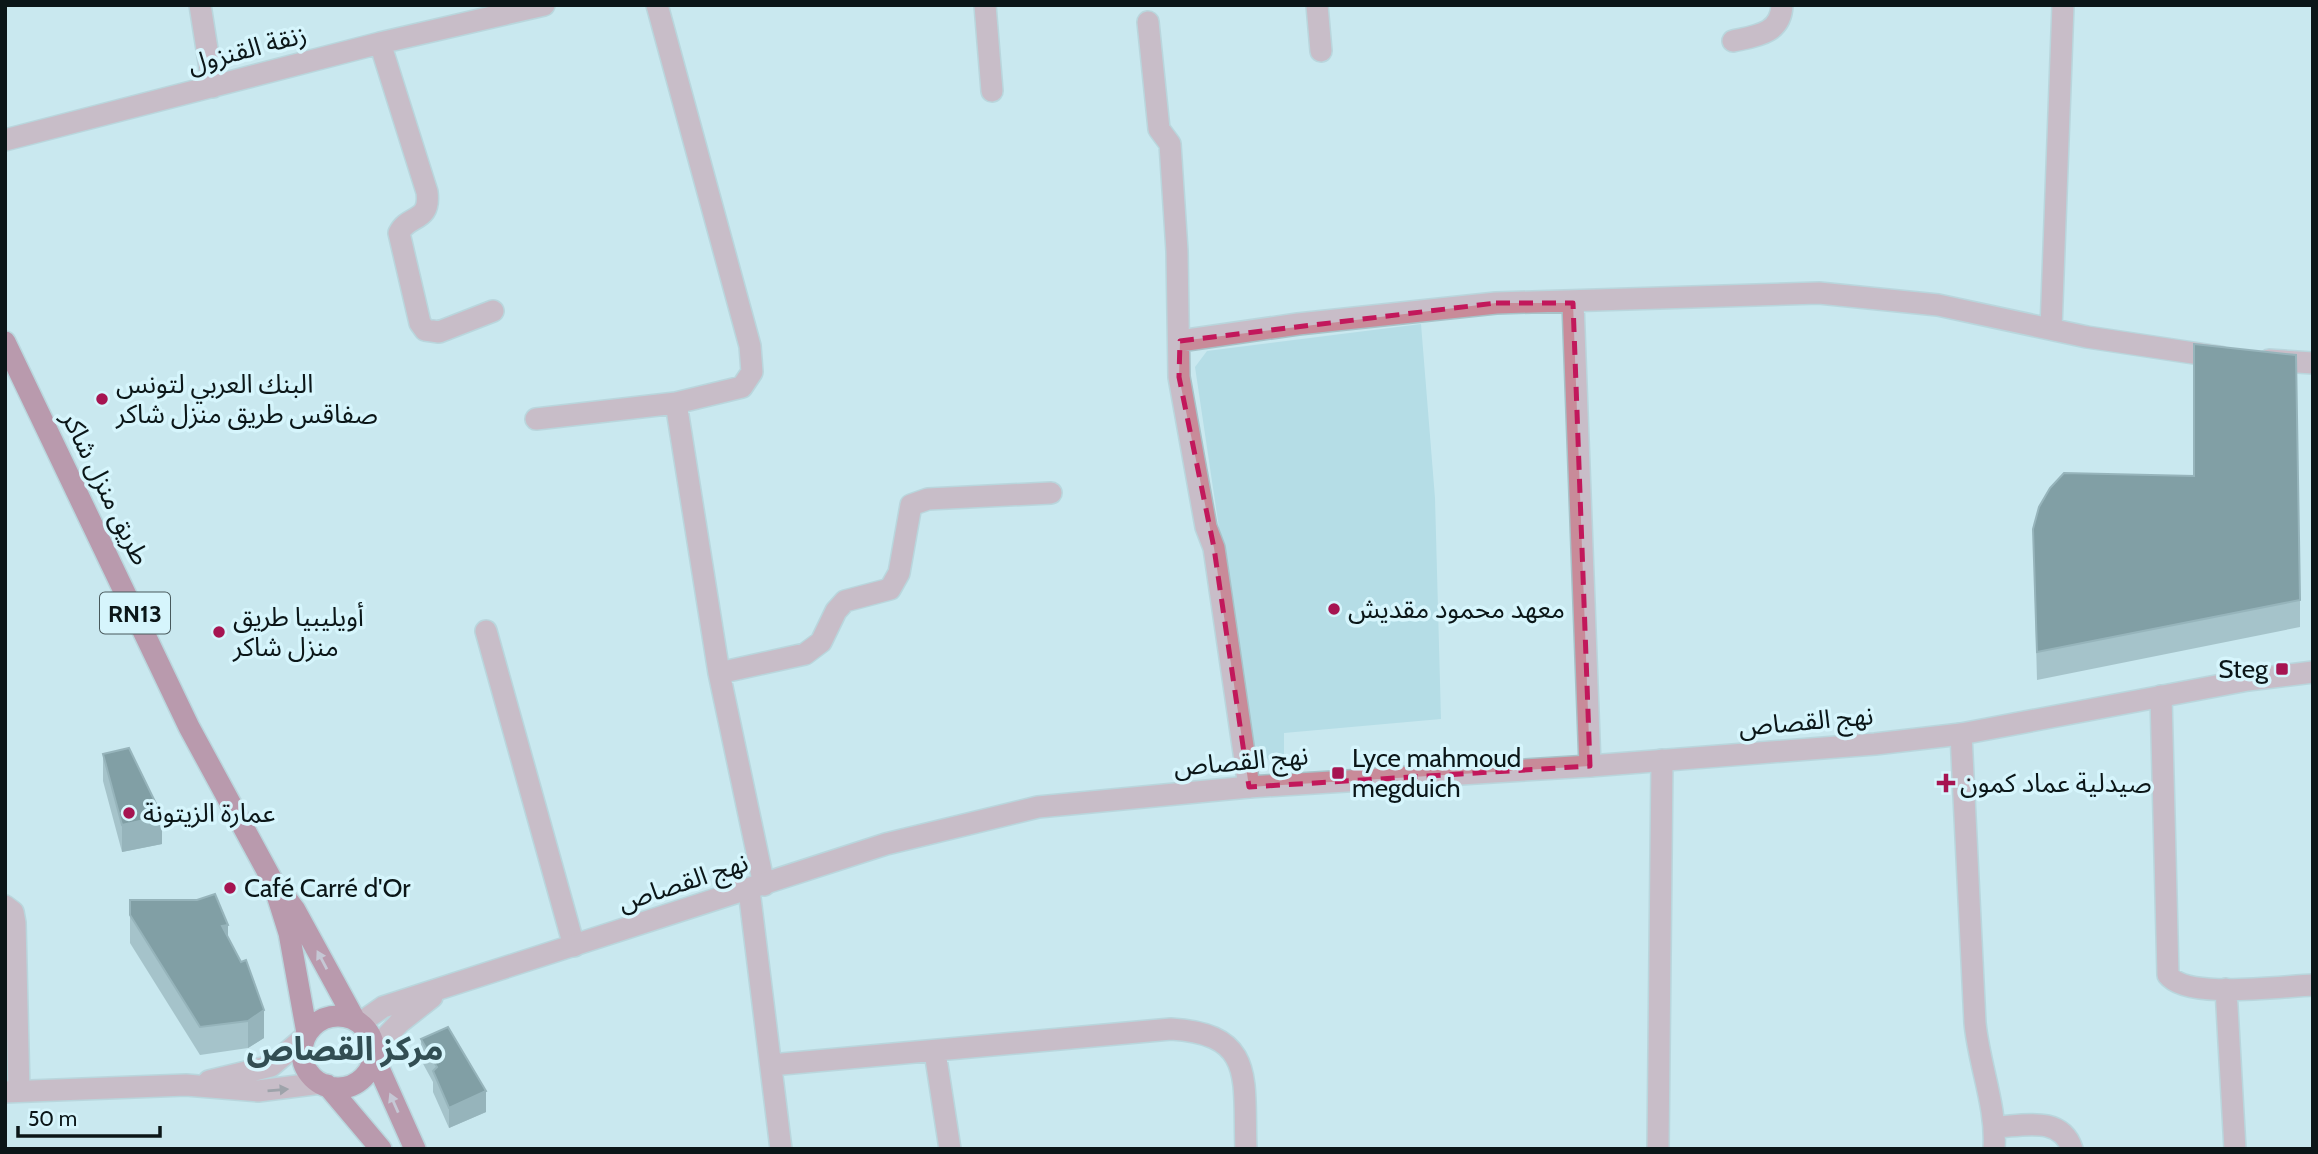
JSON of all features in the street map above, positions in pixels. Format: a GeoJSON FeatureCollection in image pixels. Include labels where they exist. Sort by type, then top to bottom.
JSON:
{"type":"FeatureCollection","features":[{"type":"Feature","properties":{"kind":"main road","name":"طريق منزل شاكر"},"geometry":{"type":"LineString","coordinates":[[5,342],[189,727],[272,880],[295,910],[357,1022]]}},
{"type":"Feature","properties":{"kind":"main road","name":"طريق منزل شاكر"},"geometry":{"type":"LineString","coordinates":[[272,880],[289,933],[306,1036]]}},
{"type":"Feature","properties":{"kind":"main road"},"geometry":{"type":"LineString","coordinates":[[306,1036],[323,1019],[345,1016],[357,1022]]}},
{"type":"Feature","properties":{"kind":"main road","name":"RN13"},"geometry":{"type":"LineString","coordinates":[[357,1022],[368,1031],[374,1053],[415,1149]]}},
{"type":"Feature","properties":{"kind":"main road","name":"RN13"},"geometry":{"type":"LineString","coordinates":[[306,1036],[303,1059],[306,1069],[324,1084],[381,1149]]}},
{"type":"Feature","properties":{"kind":"main road"},"geometry":{"type":"LineString","coordinates":[[324,1084],[338,1087],[358,1081],[366,1074],[374,1053]]}},
{"type":"Feature","properties":{"kind":"street"},"geometry":{"type":"LineString","coordinates":[[200,5],[212,87]]}},
{"type":"Feature","properties":{"kind":"street","name":"زنقة القنزول"},"geometry":{"type":"LineString","coordinates":[[5,140],[380,43],[544,5]]}},
{"type":"Feature","properties":{"kind":"street"},"geometry":{"type":"LineString","coordinates":[[536,419],[676,402],[742,387],[748,381],[753,364],[657,5]]}},
{"type":"Feature","properties":{"kind":"street"},"geometry":{"type":"LineString","coordinates":[[985,5],[992,91]]}},
{"type":"Feature","properties":{"kind":"street"},"geometry":{"type":"LineString","coordinates":[[1317,5],[1321,51]]}},
{"type":"Feature","properties":{"kind":"street"},"geometry":{"type":"LineString","coordinates":[[1733,41],[1768,33],[1782,15],[1782,5]]}},
{"type":"Feature","properties":{"kind":"street"},"geometry":{"type":"LineString","coordinates":[[2051,329],[2063,5]]}},
{"type":"Feature","properties":{"kind":"street"},"geometry":{"type":"LineString","coordinates":[[1148,22],[1159,130],[1170,144],[1180,341],[1179,377],[1206,527],[1214,548],[1249,787]]}},
{"type":"Feature","properties":{"kind":"street"},"geometry":{"type":"LineString","coordinates":[[380,43],[428,192],[423,215],[401,228],[399,233],[419,323],[425,330],[439,332],[493,312]]}},
{"type":"Feature","properties":{"kind":"street"},"geometry":{"type":"LineString","coordinates":[[1180,341],[1298,324],[1496,303],[1573,303],[1819,293],[1938,305],[2136,346],[2241,359],[2313,363]]}},
{"type":"Feature","properties":{"kind":"street"},"geometry":{"type":"LineString","coordinates":[[1573,303],[1590,766]]}},
{"type":"Feature","properties":{"kind":"street"},"geometry":{"type":"LineString","coordinates":[[676,402],[719,673],[757,888],[771,1065],[781,1149]]}},
{"type":"Feature","properties":{"kind":"street"},"geometry":{"type":"LineString","coordinates":[[719,673],[805,654],[821,642],[836,611],[845,601],[890,589],[899,573],[911,505],[928,499],[1051,493]]}},
{"type":"Feature","properties":{"kind":"street"},"geometry":{"type":"LineString","coordinates":[[486,631],[573,946]]}},
{"type":"Feature","properties":{"kind":"street","name":"نهج القصاص"},"geometry":{"type":"LineString","coordinates":[[357,1022],[383,1007],[886,844],[1038,807],[1249,787],[1590,766],[1961,734],[2161,696],[2313,672]]}},
{"type":"Feature","properties":{"kind":"street"},"geometry":{"type":"LineString","coordinates":[[2161,696],[2166,970],[2170,979],[2188,988],[2313,985]]}},
{"type":"Feature","properties":{"kind":"street"},"geometry":{"type":"LineString","coordinates":[[1961,734],[1975,1023],[1978,1055],[1995,1127],[1994,1149]]}},
{"type":"Feature","properties":{"kind":"street"},"geometry":{"type":"LineString","coordinates":[[1658,1149],[1662,760]]}},
{"type":"Feature","properties":{"kind":"street"},"geometry":{"type":"LineString","coordinates":[[5,906],[13,912],[15,923],[12,1092],[186,1085],[258,1091],[324,1084]]}},
{"type":"Feature","properties":{"kind":"street","name":"نهج القصاص"},"geometry":{"type":"LineString","coordinates":[[374,1053],[399,1023],[445,988]]}},
{"type":"Feature","properties":{"kind":"street"},"geometry":{"type":"LineString","coordinates":[[2226,989],[2235,1149]]}},
{"type":"Feature","properties":{"kind":"street"},"geometry":{"type":"LineString","coordinates":[[771,1065],[1171,1029],[1198,1031],[1219,1039],[1241,1062],[1246,1149]]}},
{"type":"Feature","properties":{"kind":"street"},"geometry":{"type":"LineString","coordinates":[[186,1085],[271,1066],[306,1036]]}},
{"type":"Feature","properties":{"kind":"street"},"geometry":{"type":"LineString","coordinates":[[935,1052],[950,1149]]}},
{"type":"Feature","properties":{"kind":"street"},"geometry":{"type":"LineString","coordinates":[[1995,1127],[2047,1125],[2063,1132],[2072,1149]]}},
{"type":"Feature","properties":{"kind":"highlighted area"},"geometry":{"type":"Polygon","coordinates":[[[1496,303],[1573,303],[1590,766],[1249,787],[1214,548],[1179,377],[1180,341],[1496,303]]]}},
{"type":"Feature","properties":{"kind":"shaded area","name":"معهد محمود مقديش"},"geometry":{"type":"Polygon","coordinates":[[[1421,324],[1435,498],[1441,719],[1284,733],[1284,760],[1270,761],[1251,743],[1195,367],[1207,351],[1421,324]]]}},
{"type":"Feature","properties":{"kind":"building"},"geometry":{"type":"Polygon","coordinates":[[[2194,344],[2296,355],[2300,600],[2037,652],[2033,529],[2039,507],[2050,488],[2064,473],[2194,476],[2194,344]]]}},
{"type":"Feature","properties":{"kind":"building"},"geometry":{"type":"Polygon","coordinates":[[[129,748],[162,816],[122,825],[103,754],[129,748]]]}},
{"type":"Feature","properties":{"kind":"building"},"geometry":{"type":"Polygon","coordinates":[[[215,894],[228,925],[222,926],[241,962],[246,960],[264,1010],[248,1021],[200,1027],[130,915],[130,900],[197,900],[215,894]]]}},
{"type":"Feature","properties":{"kind":"building"},"geometry":{"type":"Polygon","coordinates":[[[448,1027],[486,1091],[449,1108],[433,1071],[437,1067],[421,1039],[448,1027]]]}},
{"type":"Feature","properties":{"kind":"place","name":"البنك العربي لتونس صفاقس طريق منزل شاكر"},"geometry":{"type":"Point","coordinates":[102,399]}},
{"type":"Feature","properties":{"kind":"place","name":"معهد محمود مقديش"},"geometry":{"type":"Point","coordinates":[1334,609]}},
{"type":"Feature","properties":{"kind":"place","name":"أويليبيا طريق منزل شاكر"},"geometry":{"type":"Point","coordinates":[219,632]}},
{"type":"Feature","properties":{"kind":"place","name":"Steg"},"geometry":{"type":"Point","coordinates":[2282,669]}},
{"type":"Feature","properties":{"kind":"place","name":"Lyce mahmoud megduich"},"geometry":{"type":"Point","coordinates":[1338,773]}},
{"type":"Feature","properties":{"kind":"place","name":"صيدلية عماد كمون"},"geometry":{"type":"Point","coordinates":[1946,783]}},
{"type":"Feature","properties":{"kind":"place","name":"عمارة الزيتونة"},"geometry":{"type":"Point","coordinates":[129,813]}},
{"type":"Feature","properties":{"kind":"place","name":"Café Carré d'Or"},"geometry":{"type":"Point","coordinates":[230,888]}},
{"type":"Feature","properties":{"kind":"district","name":"مركز القصاص"},"geometry":{"type":"Point","coordinates":[345,1048]}}]}
